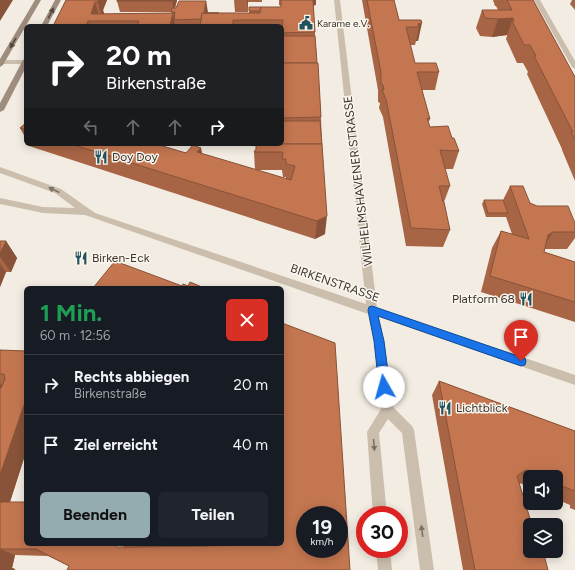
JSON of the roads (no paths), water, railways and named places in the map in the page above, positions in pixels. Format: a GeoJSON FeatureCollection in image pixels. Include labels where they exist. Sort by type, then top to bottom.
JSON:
{"type":"FeatureCollection","features":[{"type":"Feature","properties":{"kind":"main road"},"geometry":{"type":"LineString","coordinates":[[24,24],[38,0]]}},
{"type":"Feature","properties":{"kind":"main road"},"geometry":{"type":"LineString","coordinates":[[45,24],[58,0]]}},
{"type":"Feature","properties":{"kind":"main road"},"geometry":{"type":"LineString","coordinates":[[1,64],[24,24]]}},
{"type":"Feature","properties":{"kind":"main road"},"geometry":{"type":"LineString","coordinates":[[0,110],[24,65]]}},
{"type":"Feature","properties":{"kind":"street","name":"WILHELMSHAVENER STRASSE"},"geometry":{"type":"LineString","coordinates":[[337,0],[372,310],[379,341],[387,410]]}},
{"type":"Feature","properties":{"kind":"street"},"geometry":{"type":"LineString","coordinates":[[538,0],[575,67]]}},
{"type":"Feature","properties":{"kind":"street"},"geometry":{"type":"LineString","coordinates":[[1,64],[24,61]]}},
{"type":"Feature","properties":{"kind":"street","name":"BIRKENSTRASSE"},"geometry":{"type":"LineString","coordinates":[[0,170],[58,191],[86,212]]}},
{"type":"Feature","properties":{"kind":"street","name":"BIRKENSTRASSE"},"geometry":{"type":"LineString","coordinates":[[0,201],[43,210],[86,212],[575,380]]}},
{"type":"Feature","properties":{"kind":"street"},"geometry":{"type":"LineString","coordinates":[[0,209],[10,203]]}},
{"type":"Feature","properties":{"kind":"street"},"geometry":{"type":"LineString","coordinates":[[379,506],[373,432],[387,410],[408,430],[427,570]]}},
{"type":"Feature","properties":{"kind":"street"},"geometry":{"type":"LineString","coordinates":[[384,558],[385,570]]}},
{"type":"Feature","properties":{"kind":"place","name":"Karame e.V."},"geometry":{"type":"Point","coordinates":[306,23]}},
{"type":"Feature","properties":{"kind":"place","name":"Doy Doy"},"geometry":{"type":"Point","coordinates":[101,157]}},
{"type":"Feature","properties":{"kind":"place","name":"Birken-Eck"},"geometry":{"type":"Point","coordinates":[81,258]}},
{"type":"Feature","properties":{"kind":"place","name":"Platform 68"},"geometry":{"type":"Point","coordinates":[526,299]}},
{"type":"Feature","properties":{"kind":"place","name":"Lichtblick"},"geometry":{"type":"Point","coordinates":[445,408]}}]}
